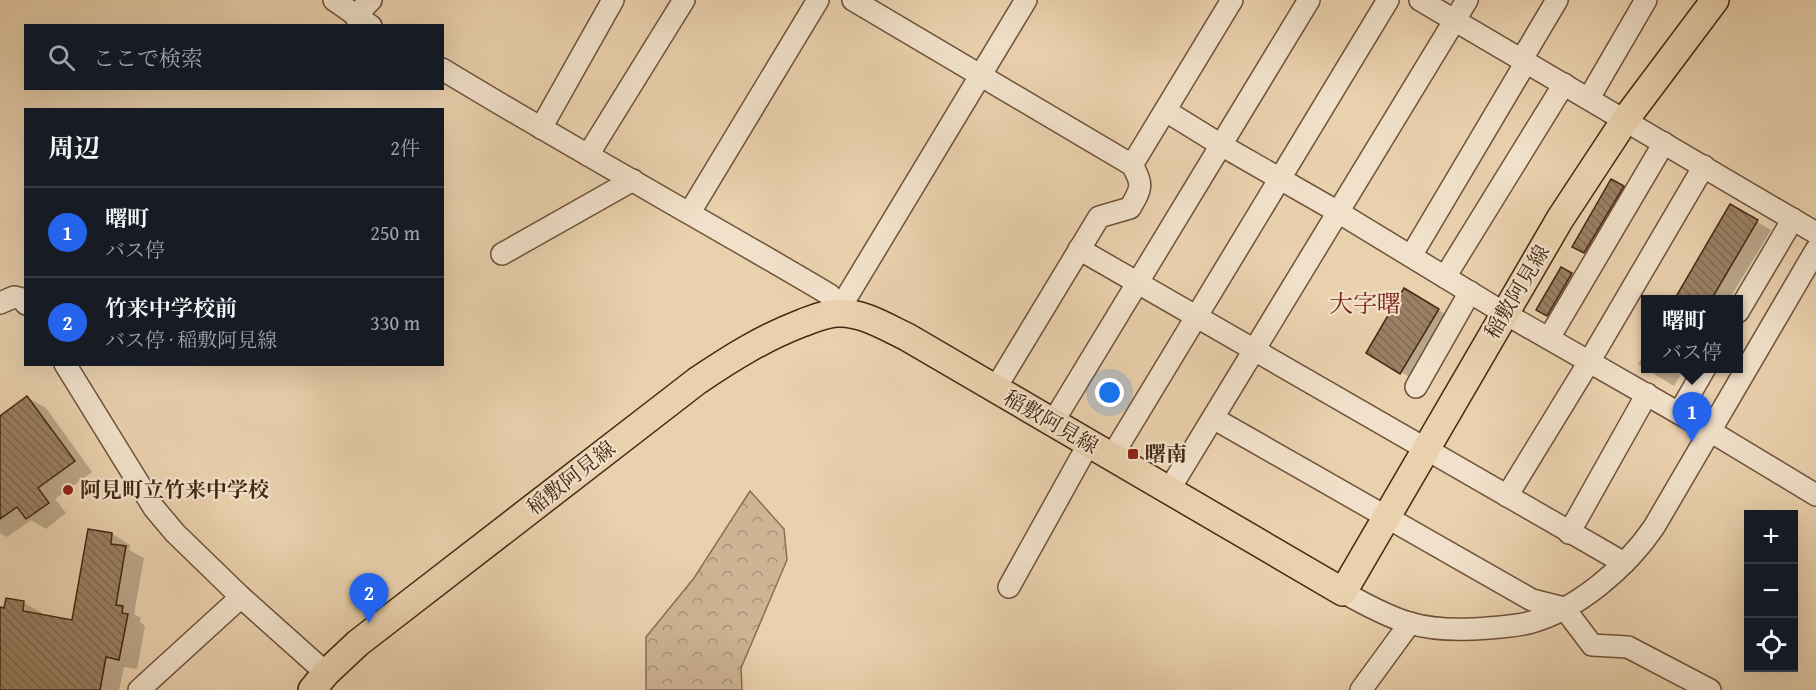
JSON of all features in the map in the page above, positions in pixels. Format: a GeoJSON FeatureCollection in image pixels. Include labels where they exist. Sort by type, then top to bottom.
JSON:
{"type":"FeatureCollection","features":[{"type":"Feature","properties":{"kind":"main road","name":"稲敷阿見線"},"geometry":{"type":"LineString","coordinates":[[319,681],[358,643],[697,381],[746,348],[767,337],[816,318],[837,313],[859,315],[907,337],[1343,592],[1560,219],[1625,120],[1715,0]]}},
{"type":"Feature","properties":{"kind":"street"},"geometry":{"type":"LineString","coordinates":[[334,0],[363,21],[371,0]]}},
{"type":"Feature","properties":{"kind":"street"},"geometry":{"type":"LineString","coordinates":[[541,128],[613,0]]}},
{"type":"Feature","properties":{"kind":"street"},"geometry":{"type":"LineString","coordinates":[[588,154],[684,0]]}},
{"type":"Feature","properties":{"kind":"street"},"geometry":{"type":"LineString","coordinates":[[690,212],[818,0]]}},
{"type":"Feature","properties":{"kind":"street"},"geometry":{"type":"LineString","coordinates":[[853,0],[1132,165],[1140,179],[1139,194],[1130,208],[1099,217],[995,390]]}},
{"type":"Feature","properties":{"kind":"street"},"geometry":{"type":"LineString","coordinates":[[837,313],[1026,0]]}},
{"type":"Feature","properties":{"kind":"street"},"geometry":{"type":"LineString","coordinates":[[1132,165],[1232,0]]}},
{"type":"Feature","properties":{"kind":"street"},"geometry":{"type":"LineString","coordinates":[[1053,422],[1309,0]]}},
{"type":"Feature","properties":{"kind":"street"},"geometry":{"type":"LineString","coordinates":[[1112,456],[1388,0]]}},
{"type":"Feature","properties":{"kind":"street"},"geometry":{"type":"LineString","coordinates":[[1420,0],[1816,233]]}},
{"type":"Feature","properties":{"kind":"street"},"geometry":{"type":"LineString","coordinates":[[1169,490],[1467,0]]}},
{"type":"Feature","properties":{"kind":"street"},"geometry":{"type":"LineString","coordinates":[[1411,256],[1557,0]]}},
{"type":"Feature","properties":{"kind":"street"},"geometry":{"type":"LineString","coordinates":[[1589,98],[1646,0]]}},
{"type":"Feature","properties":{"kind":"street"},"geometry":{"type":"LineString","coordinates":[[444,70],[690,212],[830,296],[837,313]]}},
{"type":"Feature","properties":{"kind":"street"},"geometry":{"type":"LineString","coordinates":[[1445,277],[1564,84]]}},
{"type":"Feature","properties":{"kind":"street"},"geometry":{"type":"LineString","coordinates":[[1166,111],[1504,313],[1647,394],[1816,495]]}},
{"type":"Feature","properties":{"kind":"street"},"geometry":{"type":"LineString","coordinates":[[1549,338],[1664,143]]}},
{"type":"Feature","properties":{"kind":"street"},"geometry":{"type":"LineString","coordinates":[[1507,496],[1704,166]]}},
{"type":"Feature","properties":{"kind":"street"},"geometry":{"type":"LineString","coordinates":[[502,254],[633,180]]}},
{"type":"Feature","properties":{"kind":"street"},"geometry":{"type":"LineString","coordinates":[[1743,304],[1793,219]]}},
{"type":"Feature","properties":{"kind":"street"},"geometry":{"type":"LineString","coordinates":[[1079,249],[1624,563]]}},
{"type":"Feature","properties":{"kind":"street"},"geometry":{"type":"LineString","coordinates":[[1343,592],[1372,608],[1410,623],[1433,628],[1493,628],[1529,623],[1564,608],[1605,581],[1640,548],[1654,528],[1816,250]]}},
{"type":"Feature","properties":{"kind":"street"},"geometry":{"type":"LineString","coordinates":[[1416,387],[1470,292]]}},
{"type":"Feature","properties":{"kind":"street"},"geometry":{"type":"LineString","coordinates":[[0,303],[14,297],[24,302]]}},
{"type":"Feature","properties":{"kind":"street"},"geometry":{"type":"LineString","coordinates":[[66,366],[154,508],[319,681]]}},
{"type":"Feature","properties":{"kind":"street"},"geometry":{"type":"LineString","coordinates":[[1678,413],[1703,373]]}},
{"type":"Feature","properties":{"kind":"street"},"geometry":{"type":"LineString","coordinates":[[1569,533],[1647,394]]}},
{"type":"Feature","properties":{"kind":"street"},"geometry":{"type":"LineString","coordinates":[[1213,418],[1532,600],[1564,608],[1592,645],[1628,646],[1710,690]]}},
{"type":"Feature","properties":{"kind":"street"},"geometry":{"type":"LineString","coordinates":[[1009,587],[1089,443]]}},
{"type":"Feature","properties":{"kind":"street"},"geometry":{"type":"LineString","coordinates":[[139,690],[241,597]]}},
{"type":"Feature","properties":{"kind":"street"},"geometry":{"type":"LineString","coordinates":[[1361,690],[1410,623]]}},
{"type":"Feature","properties":{"kind":"green space"},"geometry":{"type":"Polygon","coordinates":[[[750,491],[784,529],[787,560],[741,668],[742,690],[646,690],[646,637],[694,578],[750,491]]]}},
{"type":"Feature","properties":{"kind":"building"},"geometry":{"type":"Polygon","coordinates":[[[1611,179],[1624,186],[1584,253],[1572,247],[1611,179]]]}},
{"type":"Feature","properties":{"kind":"building"},"geometry":{"type":"Polygon","coordinates":[[[1730,204],[1758,220],[1714,295],[1677,295],[1730,204]]]}},
{"type":"Feature","properties":{"kind":"building"},"geometry":{"type":"Polygon","coordinates":[[[1561,267],[1572,273],[1547,316],[1536,310],[1561,267]]]}},
{"type":"Feature","properties":{"kind":"building"},"geometry":{"type":"Polygon","coordinates":[[[1404,288],[1439,309],[1400,374],[1366,353],[1404,288]]]}},
{"type":"Feature","properties":{"kind":"building"},"geometry":{"type":"Polygon","coordinates":[[[27,396],[75,461],[38,488],[49,503],[26,519],[17,507],[0,519],[0,416],[27,396]]]}},
{"type":"Feature","properties":{"kind":"building"},"geometry":{"type":"Polygon","coordinates":[[[88,529],[112,533],[111,544],[126,546],[116,605],[123,606],[122,613],[128,614],[119,660],[106,657],[100,690],[0,690],[0,607],[4,608],[6,598],[24,601],[23,611],[72,620],[88,529]]]}},
{"type":"Feature","properties":{"kind":"place","name":"曙町"},"geometry":{"type":"Point","coordinates":[1692,442]}},
{"type":"Feature","properties":{"kind":"place","name":"曙南"},"geometry":{"type":"Point","coordinates":[1133,454]}},
{"type":"Feature","properties":{"kind":"place","name":"阿見町立竹来中学校"},"geometry":{"type":"Point","coordinates":[68,490]}},
{"type":"Feature","properties":{"kind":"place","name":"竹来中学校前"},"geometry":{"type":"Point","coordinates":[369,623]}},
{"type":"Feature","properties":{"kind":"district","name":"大字曙"},"geometry":{"type":"Point","coordinates":[1365,304]}}]}
